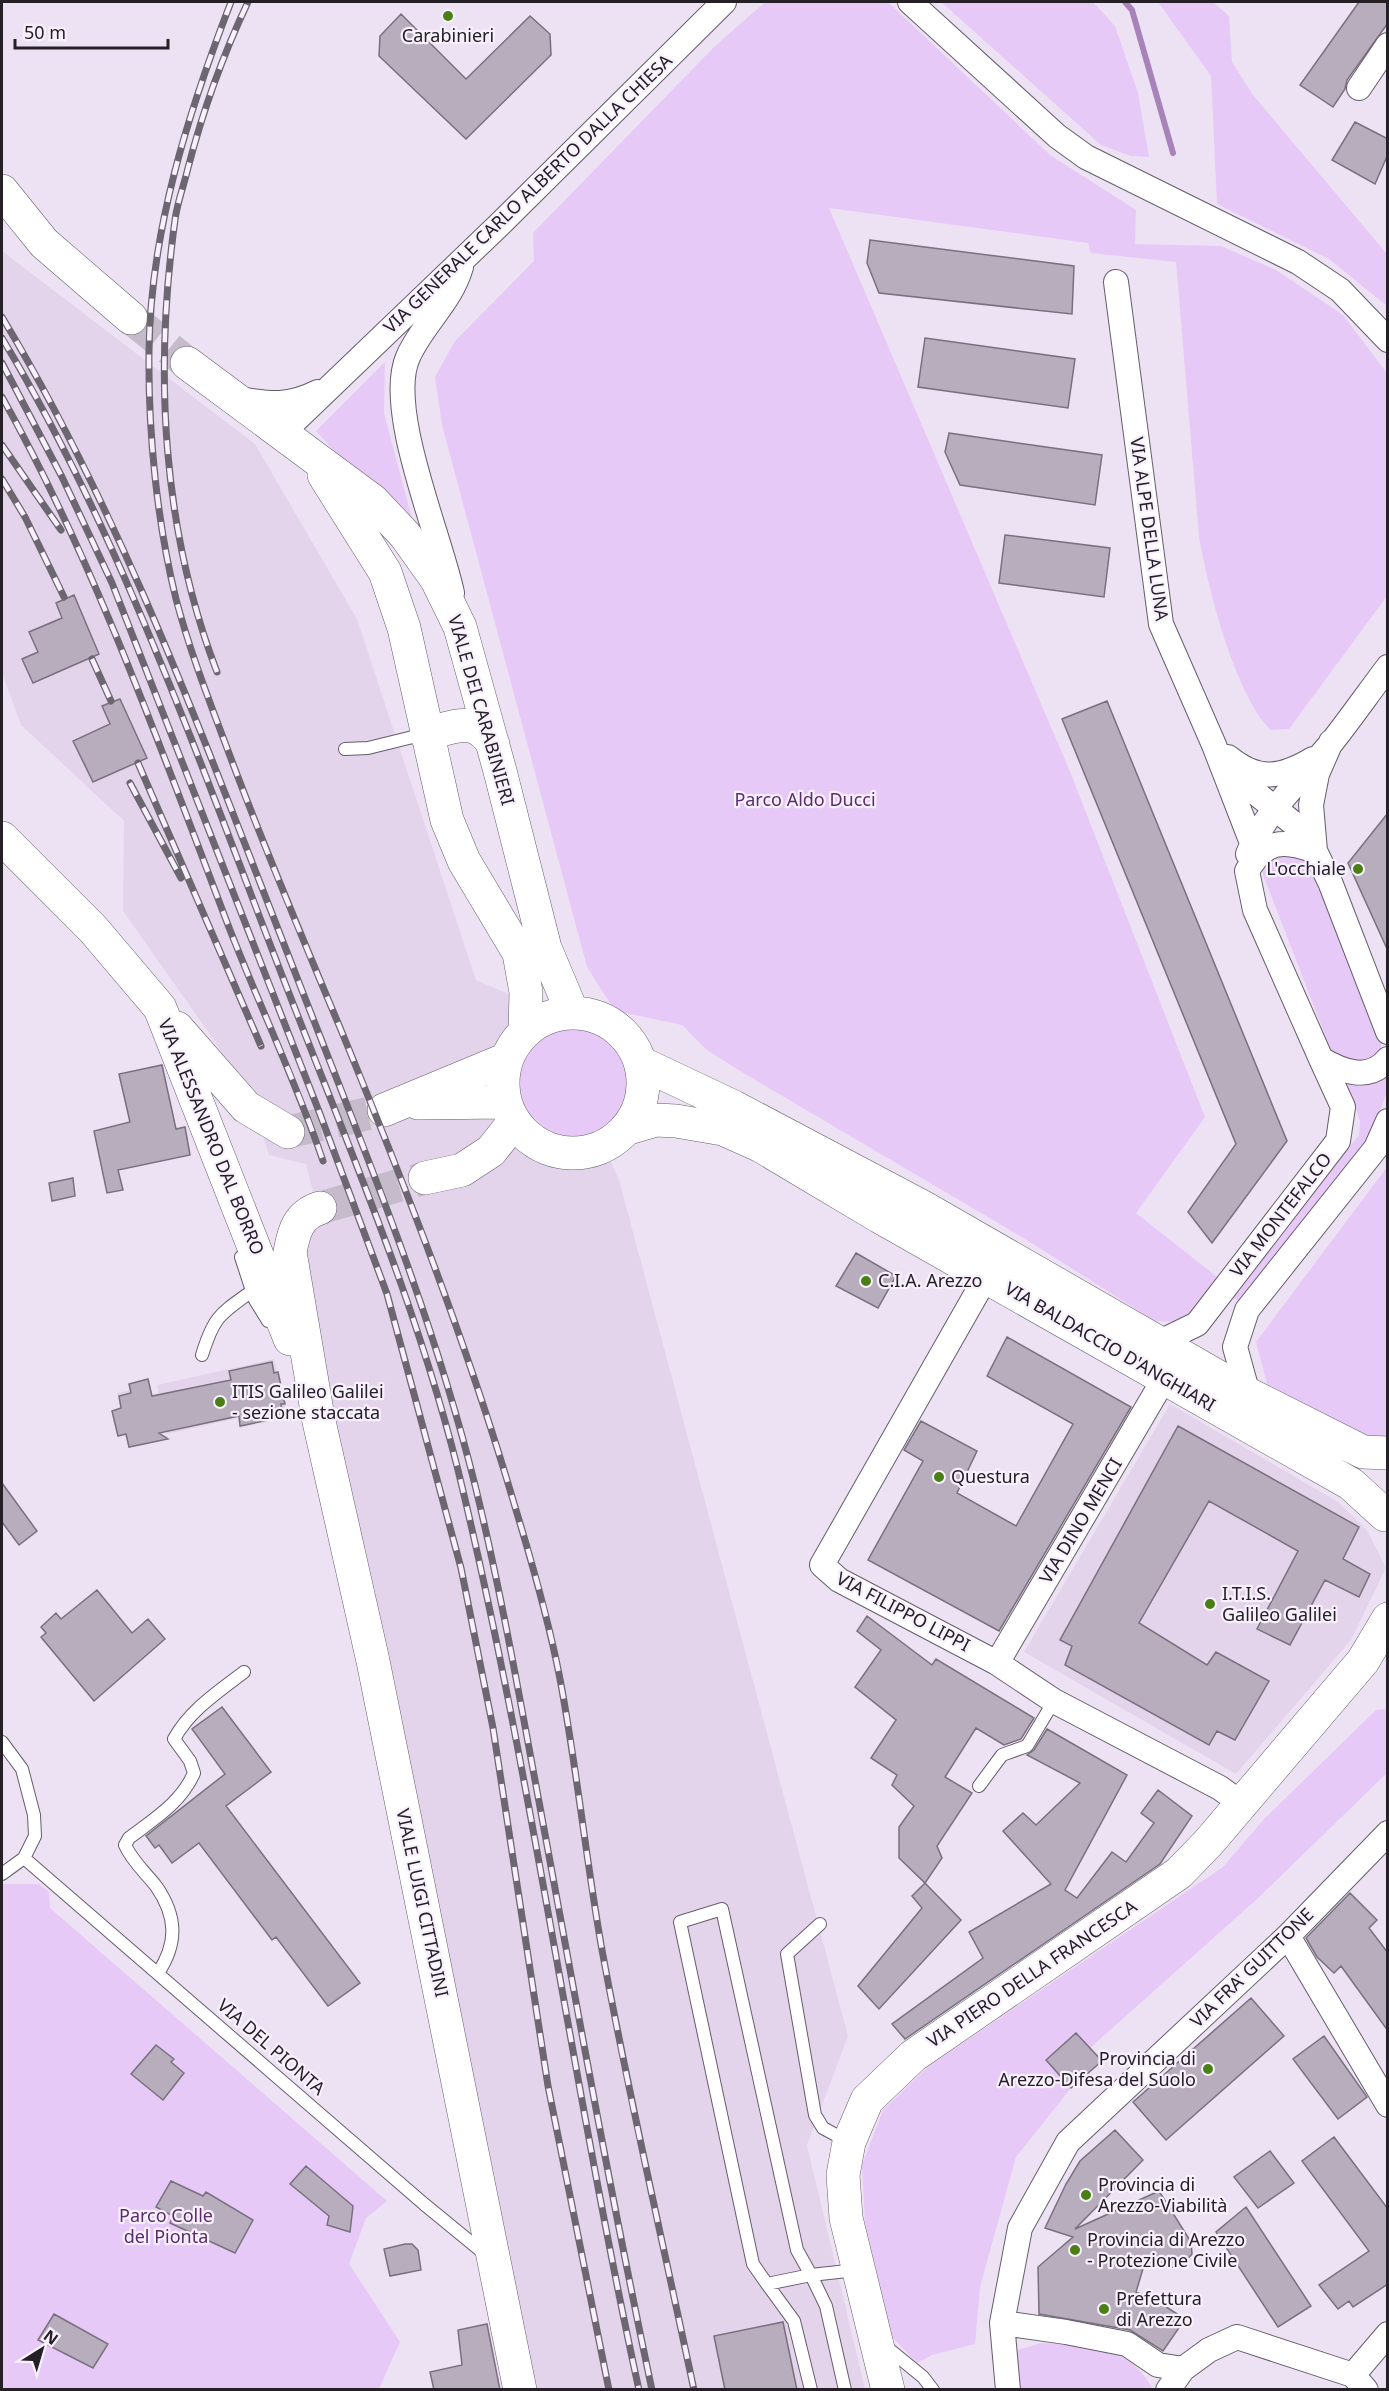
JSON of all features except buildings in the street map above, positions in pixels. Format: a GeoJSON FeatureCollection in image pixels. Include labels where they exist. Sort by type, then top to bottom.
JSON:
{"type":"FeatureCollection","features":[{"type":"Feature","properties":{"kind":"main road"},"geometry":{"type":"LineString","coordinates":[[2,191],[44,243],[131,318]]}},
{"type":"Feature","properties":{"kind":"main road","name":"VIALE DEI CARABINIERI"},"geometry":{"type":"LineString","coordinates":[[187,363],[238,399],[310,457],[374,501],[405,535],[437,580],[460,627],[493,744],[544,948],[572,1012]]}},
{"type":"Feature","properties":{"kind":"main road","name":"VIALE DEI CARABINIERI"},"geometry":{"type":"LineString","coordinates":[[310,457],[334,488],[385,572],[404,628],[447,820],[456,845],[519,953],[526,992],[525,1031]]}},
{"type":"Feature","properties":{"kind":"main road"},"geometry":{"type":"LineString","coordinates":[[426,734],[465,725],[474,726],[487,735],[493,744]]}},
{"type":"Feature","properties":{"kind":"main road","name":"VIA ALESSANDRO DAL BORRO"},"geometry":{"type":"LineString","coordinates":[[2,837],[93,929],[160,1008],[318,1417]]}},
{"type":"Feature","properties":{"kind":"main road"},"geometry":{"type":"LineString","coordinates":[[160,1008],[246,1107],[288,1132]]}},
{"type":"Feature","properties":{"kind":"main road"},"geometry":{"type":"LineString","coordinates":[[572,1012],[594,1016],[615,1026],[631,1042],[641,1063],[643,1097],[629,1128],[606,1146],[592,1151],[570,1153],[548,1149],[535,1142],[510,1112],[503,1080],[507,1059],[525,1031],[555,1015],[572,1012]]}},
{"type":"Feature","properties":{"kind":"main road"},"geometry":{"type":"LineString","coordinates":[[507,1059],[384,1110],[421,1102],[510,1112]]}},
{"type":"Feature","properties":{"kind":"main road","name":"VIA BALDACCIO D'ANGHIARI"},"geometry":{"type":"LineString","coordinates":[[641,1063],[735,1107],[923,1207],[1248,1394],[1363,1452],[1388,1453]]}},
{"type":"Feature","properties":{"kind":"main road"},"geometry":{"type":"LineString","coordinates":[[425,1178],[462,1170],[490,1150],[510,1112]]}},
{"type":"Feature","properties":{"kind":"main road","name":"VIA BALDACCIO D'ANGHIARI"},"geometry":{"type":"LineString","coordinates":[[629,1128],[656,1120],[676,1121],[723,1129],[761,1146],[1164,1379],[1351,1484],[1387,1508]]}},
{"type":"Feature","properties":{"kind":"main road"},"geometry":{"type":"LineString","coordinates":[[317,1209],[304,1214],[295,1230],[290,1252],[318,1417]]}},
{"type":"Feature","properties":{"kind":"main road","name":"VIALE LUIGI CITTADINI"},"geometry":{"type":"LineString","coordinates":[[318,1417],[373,1661],[496,2262],[519,2390]]}},
{"type":"Feature","properties":{"kind":"main road","name":"VIA PIERO DELLA FRANCESCA"},"geometry":{"type":"LineString","coordinates":[[888,2390],[846,2218],[843,2175],[849,2142],[867,2100],[913,2056],[1179,1873],[1375,1650],[1388,1619]]}},
{"type":"Feature","properties":{"kind":"street","name":"VIA GENERALE CARLO ALBERTO DALLA CHIESA"},"geometry":{"type":"LineString","coordinates":[[282,433],[724,2]]}},
{"type":"Feature","properties":{"kind":"street"},"geometry":{"type":"LineString","coordinates":[[909,2],[1057,136],[1086,157],[1298,262],[1340,290],[1388,340]]}},
{"type":"Feature","properties":{"kind":"street"},"geometry":{"type":"LineString","coordinates":[[1359,88],[1388,45]]}},
{"type":"Feature","properties":{"kind":"street"},"geometry":{"type":"LineString","coordinates":[[460,627],[449,575],[404,423],[400,386],[408,357],[456,287],[463,259]]}},
{"type":"Feature","properties":{"kind":"street","name":"VIA ALPE DELLA LUNA"},"geometry":{"type":"LineString","coordinates":[[1116,282],[1161,624],[1252,843]]}},
{"type":"Feature","properties":{"kind":"street","name":"VIA GENERALE CARLO ALBERTO DALLA CHIESA"},"geometry":{"type":"LineString","coordinates":[[238,399],[266,403],[297,402],[331,386]]}},
{"type":"Feature","properties":{"kind":"street","name":"VIA MONTEFALCO"},"geometry":{"type":"LineString","coordinates":[[1158,1343],[1197,1324],[1338,1141],[1343,1107],[1255,910],[1246,871],[1246,858],[1252,843],[1275,810],[1388,667]]}},
{"type":"Feature","properties":{"kind":"street","name":"VIA MONTEFALCO"},"geometry":{"type":"LineString","coordinates":[[1217,755],[1243,769],[1272,776],[1296,770],[1326,748]]}},
{"type":"Feature","properties":{"kind":"street","name":"VIA MONTEFALCO"},"geometry":{"type":"LineString","coordinates":[[1326,748],[1317,774],[1311,805],[1315,851],[1330,882],[1388,1032]]}},
{"type":"Feature","properties":{"kind":"street"},"geometry":{"type":"LineString","coordinates":[[1217,755],[1275,810],[1298,827],[1315,851]]}},
{"type":"Feature","properties":{"kind":"street"},"geometry":{"type":"LineString","coordinates":[[1246,871],[1257,854],[1282,843],[1294,843],[1315,851]]}},
{"type":"Feature","properties":{"kind":"street"},"geometry":{"type":"LineString","coordinates":[[1321,1059],[1342,1071],[1358,1075],[1382,1065],[1388,1059]]}},
{"type":"Feature","properties":{"kind":"street","name":"VIA MONTEFALCO"},"geometry":{"type":"LineString","coordinates":[[1248,1394],[1235,1347],[1247,1310],[1382,1144],[1388,1121]]}},
{"type":"Feature","properties":{"kind":"street","name":"VIA FILIPPO LIPPI"},"geometry":{"type":"LineString","coordinates":[[986,1276],[822,1565],[839,1580],[997,1663],[1054,1701],[1220,1788],[1242,1803]]}},
{"type":"Feature","properties":{"kind":"street","name":"VIA DINO MENCI"},"geometry":{"type":"LineString","coordinates":[[997,1663],[1164,1379]]}},
{"type":"Feature","properties":{"kind":"street","name":"VIA FRA' GUITTONE"},"geometry":{"type":"LineString","coordinates":[[1008,2390],[1002,2324],[1020,2228],[1068,2142],[1288,1936],[1388,1833]]}},
{"type":"Feature","properties":{"kind":"street"},"geometry":{"type":"LineString","coordinates":[[1288,1936],[1388,2105]]}},
{"type":"Feature","properties":{"kind":"street"},"geometry":{"type":"LineString","coordinates":[[1002,2324],[1066,2332],[1127,2344],[1158,2365],[1183,2369]]}},
{"type":"Feature","properties":{"kind":"street"},"geometry":{"type":"LineString","coordinates":[[1168,2390],[1183,2369],[1209,2350],[1237,2337],[1360,2382],[1388,2334]]}},
{"type":"Feature","properties":{"kind":"lane"},"geometry":{"type":"LineString","coordinates":[[345,749],[368,748],[426,734]]}},
{"type":"Feature","properties":{"kind":"lane"},"geometry":{"type":"LineString","coordinates":[[160,1008],[209,1167]]}},
{"type":"Feature","properties":{"kind":"lane"},"geometry":{"type":"LineString","coordinates":[[220,1198],[236,1239],[255,1300],[297,1364]]}},
{"type":"Feature","properties":{"kind":"lane"},"geometry":{"type":"LineString","coordinates":[[202,1355],[211,1326],[223,1312],[252,1291]]}},
{"type":"Feature","properties":{"kind":"lane"},"geometry":{"type":"LineString","coordinates":[[158,1973],[170,1956],[174,1933],[169,1911],[157,1888],[129,1855],[125,1845],[129,1838],[171,1806],[187,1789],[194,1773],[174,1738],[182,1724],[191,1713],[244,1672]]}},
{"type":"Feature","properties":{"kind":"lane"},"geometry":{"type":"LineString","coordinates":[[979,1786],[1002,1755],[1027,1746],[1054,1701]]}},
{"type":"Feature","properties":{"kind":"lane"},"geometry":{"type":"LineString","coordinates":[[2,1742],[22,1768],[34,1815],[35,1836],[24,1858],[2,1874]]}},
{"type":"Feature","properties":{"kind":"lane","name":"VIA DEL PIONTA"},"geometry":{"type":"LineString","coordinates":[[24,1858],[424,2204],[496,2262]]}},
{"type":"Feature","properties":{"kind":"lane"},"geometry":{"type":"LineString","coordinates":[[811,2390],[794,2321],[753,2264],[680,1922],[722,1909],[797,2250],[826,2307],[844,2390]]}},
{"type":"Feature","properties":{"kind":"lane"},"geometry":{"type":"LineString","coordinates":[[820,1924],[787,1954],[815,2115],[823,2128],[849,2142]]}},
{"type":"Feature","properties":{"kind":"lane"},"geometry":{"type":"LineString","coordinates":[[767,2284],[811,2275],[857,2270]]}},
{"type":"Feature","properties":{"kind":"lane"},"geometry":{"type":"LineString","coordinates":[[874,2337],[923,2378],[933,2390]]}},
{"type":"Feature","properties":{"kind":"shaded area"},"geometry":{"type":"Polygon","coordinates":[[[2,251],[255,444],[357,619],[476,980],[543,1009],[619,1180],[848,2036],[807,2145],[865,2389],[532,2389],[355,1522],[314,1305],[305,1240],[321,1223],[306,1164],[269,1155],[257,1116],[216,1043],[123,911],[124,821],[21,725],[2,673],[2,251]]]}},
{"type":"Feature","properties":{"kind":"shaded area","name":"ITIS Galileo Galilei - sezione staccata"},"geometry":{"type":"Polygon","coordinates":[[[274,1359],[288,1417],[240,1428],[238,1418],[167,1434],[165,1423],[158,1424],[162,1439],[128,1446],[117,1393],[150,1386],[153,1403],[160,1401],[157,1385],[274,1359]]]}},
{"type":"Feature","properties":{"kind":"shaded area","name":"I.T.I.S. Galileo Galilei"},"geometry":{"type":"Polygon","coordinates":[[[1170,1404],[1338,1502],[1367,1530],[1386,1568],[1351,1640],[1236,1774],[1024,1652],[1170,1404]]]}},
{"type":"Feature","properties":{"kind":"green space","name":"Parco Aldo Ducci"},"geometry":{"type":"Polygon","coordinates":[[[765,2],[889,3],[1050,155],[1136,210],[1135,244],[1221,246],[1276,270],[1343,315],[1387,373],[1387,596],[1289,729],[1271,730],[1258,714],[1235,667],[1224,639],[1203,557],[1199,536],[1176,262],[1091,253],[1088,243],[829,208],[1069,769],[1205,1117],[1136,1213],[1221,1280],[1191,1322],[1155,1321],[1022,1237],[745,1074],[707,1050],[682,1025],[621,1012],[612,1006],[587,967],[442,425],[435,377],[455,341],[534,261],[533,233],[715,46],[765,2]]]}},
{"type":"Feature","properties":{"kind":"green space"},"geometry":{"type":"Polygon","coordinates":[[[941,2],[1093,2],[1115,26],[1138,93],[1149,157],[1131,156],[1101,145],[941,2]]]}},
{"type":"Feature","properties":{"kind":"green space"},"geometry":{"type":"Polygon","coordinates":[[[1158,2],[1213,2],[1229,16],[1232,62],[1253,95],[1387,254],[1387,306],[1329,259],[1217,204],[1211,76],[1158,2]]]}},
{"type":"Feature","properties":{"kind":"green space"},"geometry":{"type":"Polygon","coordinates":[[[385,362],[384,413],[418,541],[316,431],[385,362]]]}},
{"type":"Feature","properties":{"kind":"green space"},"geometry":{"type":"Polygon","coordinates":[[[1298,853],[1309,866],[1381,1036],[1381,1051],[1367,1063],[1347,1065],[1332,1053],[1262,872],[1270,858],[1298,853]]]}},
{"type":"Feature","properties":{"kind":"green space"},"geometry":{"type":"Polygon","coordinates":[[[574,1028],[595,1032],[612,1044],[624,1061],[628,1082],[624,1103],[612,1120],[595,1132],[574,1136],[553,1132],[536,1120],[524,1103],[520,1082],[524,1061],[536,1044],[553,1032],[574,1028]]]}},
{"type":"Feature","properties":{"kind":"green space"},"geometry":{"type":"Polygon","coordinates":[[[1387,1067],[1387,1091],[1375,1128],[1240,1302],[1231,1296],[1359,1135],[1360,1121],[1345,1078],[1387,1067]]]}},
{"type":"Feature","properties":{"kind":"green space"},"geometry":{"type":"Polygon","coordinates":[[[1387,1167],[1387,1436],[1361,1437],[1267,1384],[1256,1342],[1387,1167]]]}},
{"type":"Feature","properties":{"kind":"green space"},"geometry":{"type":"Polygon","coordinates":[[[1387,1709],[1387,1773],[1256,1900],[1090,2048],[1076,2033],[1046,2060],[1071,2088],[1016,2157],[980,2287],[975,2344],[932,2355],[917,2363],[892,2337],[865,2224],[862,2165],[883,2110],[929,2066],[1223,1867],[1264,1819],[1376,1710],[1387,1709]]]}},
{"type":"Feature","properties":{"kind":"green space","name":"Parco Colle del Pionta"},"geometry":{"type":"Polygon","coordinates":[[[2,1884],[39,1884],[49,1892],[50,1908],[387,2201],[366,2218],[349,2264],[400,2342],[379,2389],[2,2389],[2,1884]]]}},
{"type":"Feature","properties":{"kind":"green space"},"geometry":{"type":"Polygon","coordinates":[[[1041,2343],[1089,2347],[1118,2355],[1131,2363],[1152,2388],[1019,2389],[1014,2351],[1041,2343]]]}},
{"type":"Feature","properties":{"kind":"waterway"},"geometry":{"type":"LineString","coordinates":[[1125,2],[1132,10],[1173,153]]}},
{"type":"Feature","properties":{"kind":"tunnel"},"geometry":{"type":"LineString","coordinates":[[131,318],[187,363]]}},
{"type":"Feature","properties":{"kind":"tunnel"},"geometry":{"type":"LineString","coordinates":[[288,1132],[384,1110]]}},
{"type":"Feature","properties":{"kind":"tunnel"},"geometry":{"type":"LineString","coordinates":[[320,1208],[425,1178]]}},
{"type":"Feature","properties":{"kind":"railway"},"geometry":{"type":"LineString","coordinates":[[231,2],[200,87],[174,174],[156,262],[151,307],[149,382],[152,445],[169,570],[188,641],[233,764],[389,1149],[457,1328],[478,1388],[528,1552],[546,1615],[560,1679],[612,2005],[694,2390]]}},
{"type":"Feature","properties":{"kind":"railway"},"geometry":{"type":"LineString","coordinates":[[217,672],[184,562],[174,506],[168,449],[165,335],[169,277],[179,201],[207,104],[248,2]]}},
{"type":"Feature","properties":{"kind":"railway"},"geometry":{"type":"LineString","coordinates":[[2,317],[46,394],[86,472],[159,631],[193,712],[365,1152],[436,1350],[475,1485],[502,1605],[608,2172],[652,2390]]}},
{"type":"Feature","properties":{"kind":"railway"},"geometry":{"type":"LineString","coordinates":[[2,338],[45,414],[85,493],[157,654],[384,1236],[428,1364],[464,1495],[512,1717],[594,2166],[639,2390]]}},
{"type":"Feature","properties":{"kind":"railway"},"geometry":{"type":"LineString","coordinates":[[2,363],[62,477],[112,583],[320,1114],[387,1294],[461,1568],[493,1728],[548,2086],[609,2390]]}},
{"type":"Feature","properties":{"kind":"railway"},"geometry":{"type":"LineString","coordinates":[[2,397],[66,523],[123,653],[237,948],[300,1099],[323,1161]]}},
{"type":"Feature","properties":{"kind":"railway"},"geometry":{"type":"LineString","coordinates":[[2,445],[61,530]]}},
{"type":"Feature","properties":{"kind":"railway"},"geometry":{"type":"LineString","coordinates":[[2,479],[25,517],[64,597]]}},
{"type":"Feature","properties":{"kind":"railway"},"geometry":{"type":"LineString","coordinates":[[92,659],[111,701]]}},
{"type":"Feature","properties":{"kind":"railway"},"geometry":{"type":"LineString","coordinates":[[138,763],[261,1046]]}},
{"type":"Feature","properties":{"kind":"railway"},"geometry":{"type":"LineString","coordinates":[[130,783],[181,878]]}},
{"type":"Feature","properties":{"kind":"place","name":"Carabinieri"},"geometry":{"type":"Point","coordinates":[448,16]}},
{"type":"Feature","properties":{"kind":"place","name":"L'occhiale"},"geometry":{"type":"Point","coordinates":[1358,869]}},
{"type":"Feature","properties":{"kind":"place","name":"C.I.A. Arezzo"},"geometry":{"type":"Point","coordinates":[866,1281]}},
{"type":"Feature","properties":{"kind":"place","name":"ITIS Galileo Galilei - sezione staccata"},"geometry":{"type":"Point","coordinates":[220,1402]}},
{"type":"Feature","properties":{"kind":"place","name":"Questura"},"geometry":{"type":"Point","coordinates":[939,1477]}},
{"type":"Feature","properties":{"kind":"place","name":"I.T.I.S. Galileo Galilei"},"geometry":{"type":"Point","coordinates":[1210,1604]}},
{"type":"Feature","properties":{"kind":"place","name":"Provincia di Arezzo-Difesa del Suolo"},"geometry":{"type":"Point","coordinates":[1208,2069]}},
{"type":"Feature","properties":{"kind":"place","name":"Provincia di Arezzo-Viabilità"},"geometry":{"type":"Point","coordinates":[1086,2195]}},
{"type":"Feature","properties":{"kind":"place","name":"Provincia di Arezzo - Protezione Civile"},"geometry":{"type":"Point","coordinates":[1075,2250]}},
{"type":"Feature","properties":{"kind":"place","name":"Prefettura di Arezzo"},"geometry":{"type":"Point","coordinates":[1104,2309]}}]}
